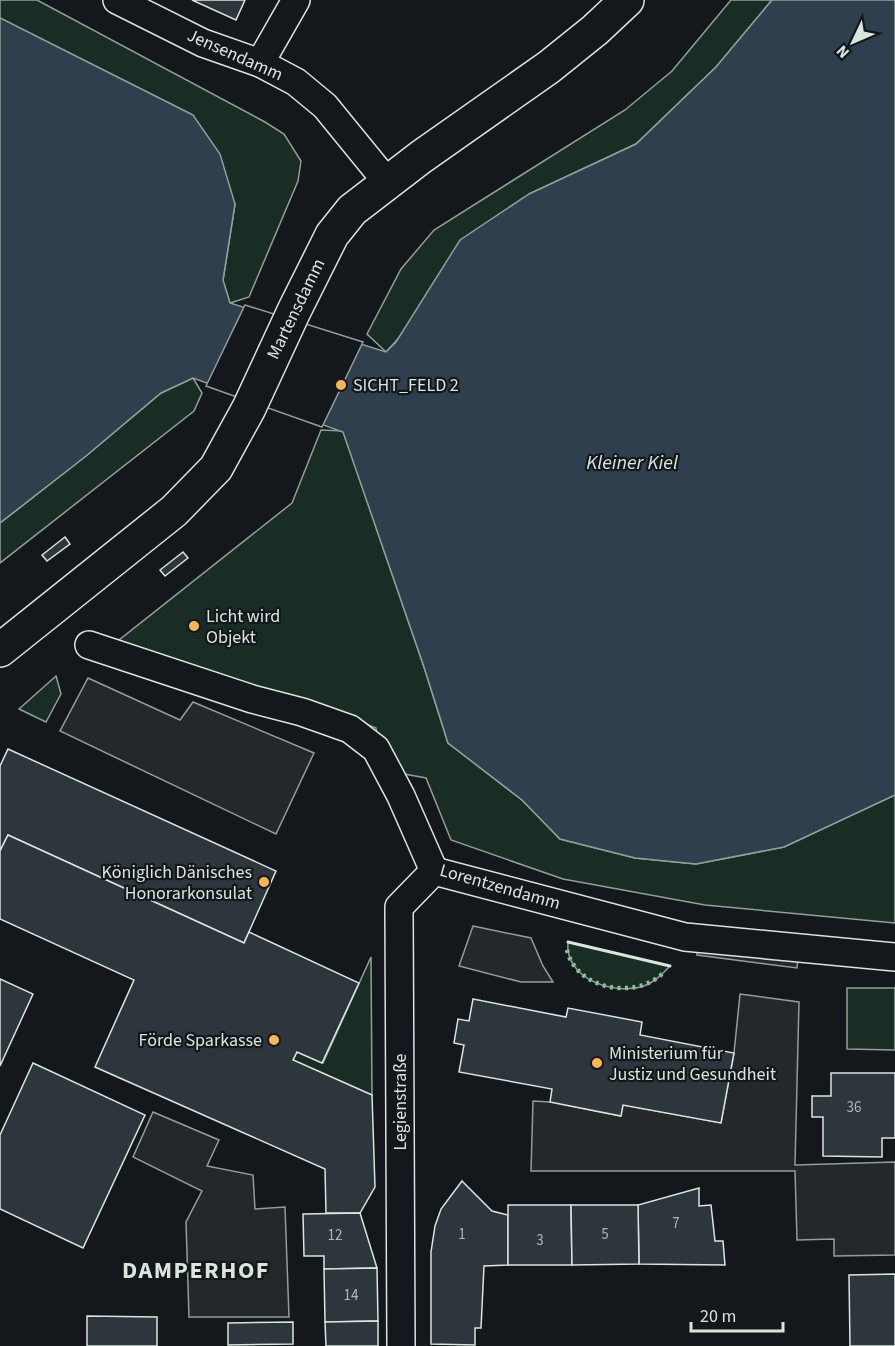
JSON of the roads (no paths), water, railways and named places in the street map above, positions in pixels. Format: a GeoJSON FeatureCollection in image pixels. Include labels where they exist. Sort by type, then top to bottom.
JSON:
{"type":"FeatureCollection","features":[{"type":"Feature","properties":{"kind":"street","name":"Jensendamm"},"geometry":{"type":"LineString","coordinates":[[117,0],[203,42],[260,63],[296,82],[325,106],[387,182]]}},
{"type":"Feature","properties":{"kind":"street"},"geometry":{"type":"LineString","coordinates":[[260,63],[296,0]]}},
{"type":"Feature","properties":{"kind":"street","name":"Martensdamm"},"geometry":{"type":"LineString","coordinates":[[0,650],[174,511],[216,468],[249,408],[332,235],[352,210],[387,182],[549,67],[595,30],[627,0]]}},
{"type":"Feature","properties":{"kind":"street","name":"Lorentzendamm"},"geometry":{"type":"LineString","coordinates":[[88,645],[350,729],[376,749],[401,796],[434,871],[685,937],[895,957]]}},
{"type":"Feature","properties":{"kind":"street","name":"Legienstraße"},"geometry":{"type":"LineString","coordinates":[[401,1346],[399,907],[434,871]]}},
{"type":"Feature","properties":{"kind":"water","name":"Kleiner Kiel"},"geometry":{"type":"Polygon","coordinates":[[[772,0],[895,0],[895,795],[784,847],[696,864],[635,858],[560,839],[522,800],[448,743],[343,432],[193,378],[161,393],[86,456],[0,523],[0,18],[193,115],[220,154],[235,204],[223,280],[230,303],[386,352],[396,342],[460,240],[529,194],[636,144],[716,67],[772,0]]]}},
{"type":"Feature","properties":{"kind":"place","name":"SICHT_FELD 2"},"geometry":{"type":"Point","coordinates":[341,385]}},
{"type":"Feature","properties":{"kind":"place","name":"Licht wird Objekt"},"geometry":{"type":"Point","coordinates":[194,626]}},
{"type":"Feature","properties":{"kind":"place","name":"Königlich Dänisches Honorarkonsulat"},"geometry":{"type":"Point","coordinates":[264,882]}},
{"type":"Feature","properties":{"kind":"place","name":"Förde Sparkasse"},"geometry":{"type":"Point","coordinates":[274,1040]}},
{"type":"Feature","properties":{"kind":"place","name":"Ministerium für Justiz und Gesundheit"},"geometry":{"type":"Point","coordinates":[597,1063]}},
{"type":"Feature","properties":{"kind":"district","name":"DAMPERHOF"},"geometry":{"type":"Point","coordinates":[196,1270]}}]}
